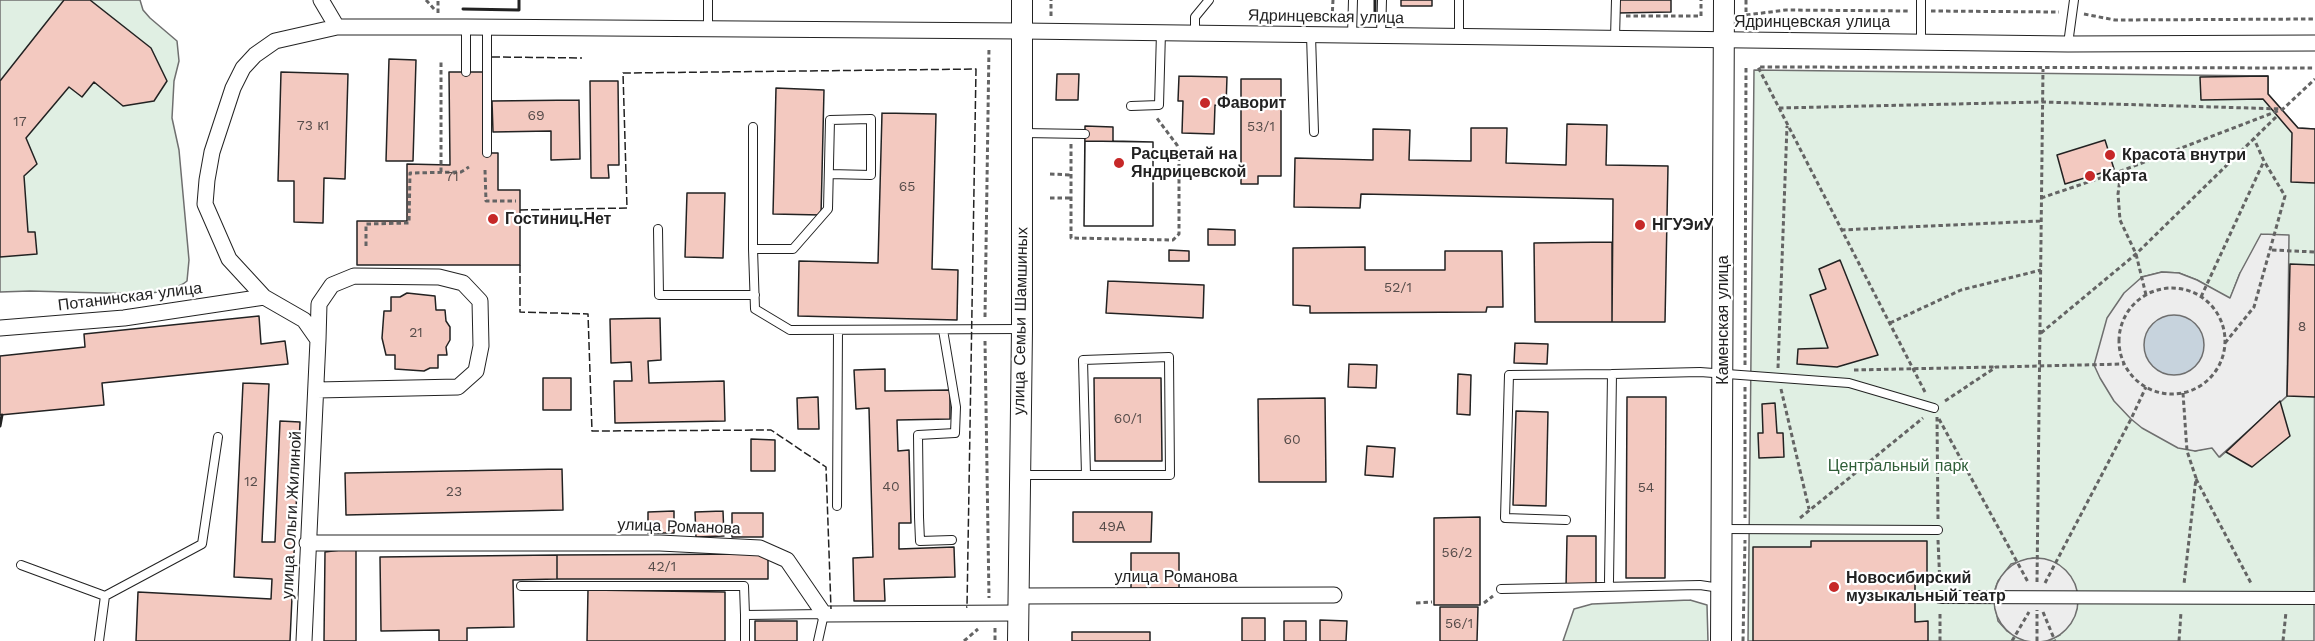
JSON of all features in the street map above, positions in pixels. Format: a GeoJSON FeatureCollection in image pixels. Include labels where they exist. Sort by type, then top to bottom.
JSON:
{"type":"FeatureCollection","features":[{"type":"Feature","properties":{"kind":"street"},"geometry":{"type":"LineString","coordinates":[[321,0],[337,27]]}},
{"type":"Feature","properties":{"kind":"street","name":"улица Семьи Шамшиных"},"geometry":{"type":"LineString","coordinates":[[1018,641],[1022,329],[1022,0]]}},
{"type":"Feature","properties":{"kind":"street","name":"Каменская улица"},"geometry":{"type":"LineString","coordinates":[[1721,641],[1724,0]]}},
{"type":"Feature","properties":{"kind":"street","name":"Ядринцевская улица"},"geometry":{"type":"LineString","coordinates":[[318,340],[304,320],[264,297],[229,259],[205,204],[212,152],[233,88],[243,68],[255,55],[275,41],[337,27],[989,30],[2068,44],[2315,43]]}},
{"type":"Feature","properties":{"kind":"street","name":"улица Ольги Жилиной"},"geometry":{"type":"LineString","coordinates":[[304,641],[307,543],[317,390],[319,304],[332,285],[354,276],[439,277],[464,283],[480,301],[481,346],[476,371],[458,387],[317,390]]}},
{"type":"Feature","properties":{"kind":"street","name":"Потанинская улица"},"geometry":{"type":"LineString","coordinates":[[0,328],[124,318],[264,297]]}},
{"type":"Feature","properties":{"kind":"street","name":"улица Романова"},"geometry":{"type":"LineString","coordinates":[[307,543],[660,543],[760,548],[787,560],[824,614],[994,613],[1018,604],[1334,595]]}},
{"type":"Feature","properties":{"kind":"street"},"geometry":{"type":"LineString","coordinates":[[1940,597],[2315,598]]}},
{"type":"Feature","properties":{"kind":"lane"},"geometry":{"type":"LineString","coordinates":[[708,0],[708,28]]}},
{"type":"Feature","properties":{"kind":"lane"},"geometry":{"type":"LineString","coordinates":[[1194,33],[1195,17],[1209,0]]}},
{"type":"Feature","properties":{"kind":"lane"},"geometry":{"type":"LineString","coordinates":[[1352,35],[1353,0]]}},
{"type":"Feature","properties":{"kind":"lane"},"geometry":{"type":"LineString","coordinates":[[1381,36],[1382,0]]}},
{"type":"Feature","properties":{"kind":"lane"},"geometry":{"type":"LineString","coordinates":[[1459,0],[1459,36]]}},
{"type":"Feature","properties":{"kind":"lane"},"geometry":{"type":"LineString","coordinates":[[1615,38],[1616,0]]}},
{"type":"Feature","properties":{"kind":"lane"},"geometry":{"type":"LineString","coordinates":[[1920,0],[1921,41]]}},
{"type":"Feature","properties":{"kind":"lane"},"geometry":{"type":"LineString","coordinates":[[2068,44],[2074,0]]}},
{"type":"Feature","properties":{"kind":"lane"},"geometry":{"type":"LineString","coordinates":[[466,27],[466,72]]}},
{"type":"Feature","properties":{"kind":"lane"},"geometry":{"type":"LineString","coordinates":[[487,27],[488,153]]}},
{"type":"Feature","properties":{"kind":"lane"},"geometry":{"type":"LineString","coordinates":[[1131,106],[1159,105],[1161,33]]}},
{"type":"Feature","properties":{"kind":"lane"},"geometry":{"type":"LineString","coordinates":[[1311,35],[1314,132]]}},
{"type":"Feature","properties":{"kind":"lane"},"geometry":{"type":"LineString","coordinates":[[753,249],[793,249],[828,209],[830,120],[871,119],[871,175],[829,174]]}},
{"type":"Feature","properties":{"kind":"lane"},"geometry":{"type":"LineString","coordinates":[[753,127],[755,309],[790,330],[1022,329]]}},
{"type":"Feature","properties":{"kind":"lane"},"geometry":{"type":"LineString","coordinates":[[1022,133],[1085,134]]}},
{"type":"Feature","properties":{"kind":"lane"},"geometry":{"type":"LineString","coordinates":[[658,229],[659,295],[755,295]]}},
{"type":"Feature","properties":{"kind":"lane"},"geometry":{"type":"LineString","coordinates":[[837,506],[838,330]]}},
{"type":"Feature","properties":{"kind":"lane"},"geometry":{"type":"LineString","coordinates":[[944,330],[956,407],[955,433],[918,435],[919,517],[920,540],[952,540]]}},
{"type":"Feature","properties":{"kind":"lane"},"geometry":{"type":"LineString","coordinates":[[1019,475],[1086,475],[1170,475],[1169,357],[1083,360],[1086,475]]}},
{"type":"Feature","properties":{"kind":"lane"},"geometry":{"type":"LineString","coordinates":[[1566,520],[1505,518],[1509,375],[1700,372],[1849,383],[1934,408]]}},
{"type":"Feature","properties":{"kind":"lane"},"geometry":{"type":"LineString","coordinates":[[1609,581],[1612,374]]}},
{"type":"Feature","properties":{"kind":"lane"},"geometry":{"type":"LineString","coordinates":[[21,565],[105,596],[202,544],[218,437]]}},
{"type":"Feature","properties":{"kind":"lane"},"geometry":{"type":"LineString","coordinates":[[1723,529],[1938,530]]}},
{"type":"Feature","properties":{"kind":"lane"},"geometry":{"type":"LineString","coordinates":[[1502,589],[1700,585],[1722,588]]}},
{"type":"Feature","properties":{"kind":"lane"},"geometry":{"type":"LineString","coordinates":[[521,586],[744,586],[745,641]]}},
{"type":"Feature","properties":{"kind":"lane"},"geometry":{"type":"LineString","coordinates":[[99,641],[105,596]]}},
{"type":"Feature","properties":{"kind":"lane"},"geometry":{"type":"LineString","coordinates":[[745,615],[824,614],[818,641]]}},
{"type":"Feature","properties":{"kind":"path"},"geometry":{"type":"LineString","coordinates":[[426,0],[438,15],[438,0]]}},
{"type":"Feature","properties":{"kind":"path"},"geometry":{"type":"LineString","coordinates":[[1051,0],[1051,18]]}},
{"type":"Feature","properties":{"kind":"path"},"geometry":{"type":"LineString","coordinates":[[1332,22],[1333,0]]}},
{"type":"Feature","properties":{"kind":"path"},"geometry":{"type":"LineString","coordinates":[[1615,16],[1701,16],[1701,0]]}},
{"type":"Feature","properties":{"kind":"path"},"geometry":{"type":"LineString","coordinates":[[1746,0],[1746,15],[1786,10],[2074,12],[2115,20],[2315,18]]}},
{"type":"Feature","properties":{"kind":"path"},"geometry":{"type":"LineString","coordinates":[[989,30],[984,275],[987,594],[994,613]]}},
{"type":"Feature","properties":{"kind":"path"},"geometry":{"type":"LineString","coordinates":[[441,60],[441,172]]}},
{"type":"Feature","properties":{"kind":"path"},"geometry":{"type":"LineString","coordinates":[[1743,641],[1746,67]]}},
{"type":"Feature","properties":{"kind":"path"},"geometry":{"type":"LineString","coordinates":[[2055,641],[2037,598],[1913,369],[1758,67],[2315,68]]}},
{"type":"Feature","properties":{"kind":"path"},"geometry":{"type":"LineString","coordinates":[[2037,641],[2043,69]]}},
{"type":"Feature","properties":{"kind":"path"},"geometry":{"type":"LineString","coordinates":[[2041,198],[2121,171],[2283,109],[2315,79]]}},
{"type":"Feature","properties":{"kind":"path"},"geometry":{"type":"LineString","coordinates":[[1779,108],[2042,102],[2283,109]]}},
{"type":"Feature","properties":{"kind":"path"},"geometry":{"type":"LineString","coordinates":[[1071,134],[1071,236],[1074,239],[1177,238],[1179,148],[1155,117]]}},
{"type":"Feature","properties":{"kind":"path"},"geometry":{"type":"LineString","coordinates":[[2040,333],[2136,254],[2276,117]]}},
{"type":"Feature","properties":{"kind":"path"},"geometry":{"type":"LineString","coordinates":[[1787,124],[1779,379],[1809,509]]}},
{"type":"Feature","properties":{"kind":"path"},"geometry":{"type":"LineString","coordinates":[[2225,344],[2254,307],[2272,250],[2285,196],[2254,139]]}},
{"type":"Feature","properties":{"kind":"path"},"geometry":{"type":"LineString","coordinates":[[2201,297],[2264,161]]}},
{"type":"Feature","properties":{"kind":"path"},"geometry":{"type":"LineString","coordinates":[[366,246],[366,224],[409,223],[410,173],[461,172],[469,167]]}},
{"type":"Feature","properties":{"kind":"path"},"geometry":{"type":"LineString","coordinates":[[485,170],[486,201],[516,201]]}},
{"type":"Feature","properties":{"kind":"path"},"geometry":{"type":"LineString","coordinates":[[2121,171],[2118,194],[2120,220],[2136,254],[2146,295]]}},
{"type":"Feature","properties":{"kind":"path"},"geometry":{"type":"LineString","coordinates":[[1050,174],[1071,175]]}},
{"type":"Feature","properties":{"kind":"path"},"geometry":{"type":"LineString","coordinates":[[1050,198],[1071,198]]}},
{"type":"Feature","properties":{"kind":"path"},"geometry":{"type":"LineString","coordinates":[[1841,230],[2040,221]]}},
{"type":"Feature","properties":{"kind":"path"},"geometry":{"type":"LineString","coordinates":[[2272,250],[2315,252]]}},
{"type":"Feature","properties":{"kind":"path"},"geometry":{"type":"LineString","coordinates":[[1890,323],[1961,290],[2041,270]]}},
{"type":"Feature","properties":{"kind":"path"},"geometry":{"type":"LineString","coordinates":[[2162,289],[2179,289],[2201,297],[2218,314],[2224,328],[2225,344],[2222,361],[2212,376],[2199,387],[2183,393],[2164,393],[2146,387],[2133,377],[2124,364],[2120,349],[2120,333],[2124,318],[2146,295],[2162,289]]}},
{"type":"Feature","properties":{"kind":"path"},"geometry":{"type":"LineString","coordinates":[[1845,370],[2124,364]]}},
{"type":"Feature","properties":{"kind":"path"},"geometry":{"type":"LineString","coordinates":[[1784,531],[1934,408],[1996,366]]}},
{"type":"Feature","properties":{"kind":"path"},"geometry":{"type":"LineString","coordinates":[[2012,641],[2037,598],[2146,387]]}},
{"type":"Feature","properties":{"kind":"path"},"geometry":{"type":"LineString","coordinates":[[2183,393],[2187,451],[2196,478],[2259,598]]}},
{"type":"Feature","properties":{"kind":"path"},"geometry":{"type":"LineString","coordinates":[[2179,641],[2196,478]]}},
{"type":"Feature","properties":{"kind":"path"},"geometry":{"type":"LineString","coordinates":[[2283,641],[2287,598]]}},
{"type":"Feature","properties":{"kind":"path"},"geometry":{"type":"LineString","coordinates":[[1416,603],[1432,602]]}},
{"type":"Feature","properties":{"kind":"green space"},"geometry":{"type":"Polygon","coordinates":[[[0,0],[140,0],[143,10],[150,18],[177,41],[179,61],[174,81],[172,118],[179,150],[189,260],[187,281],[183,284],[168,291],[141,294],[0,292],[0,0]]]}},
{"type":"Feature","properties":{"kind":"green space","name":"Центральный парк"},"geometry":{"type":"Polygon","coordinates":[[[1754,70],[2268,76],[2268,94],[2298,128],[2315,129],[2314,641],[2047,641],[2060,635],[2057,564],[2033,558],[2011,564],[1998,581],[1993,595],[1998,621],[2007,631],[2026,641],[1748,641],[1754,70]],[[2162,272],[2142,277],[2195,451],[2212,447],[2220,457],[2287,396],[2240,273],[2230,299],[2197,280],[2179,273],[2162,272]]]}},
{"type":"Feature","properties":{"kind":"green space"},"geometry":{"type":"Polygon","coordinates":[[[1690,600],[1707,605],[1708,641],[1563,641],[1574,609],[1592,604],[1690,600]]]}},
{"type":"Feature","properties":{"kind":"shaded area"},"geometry":{"type":"Polygon","coordinates":[[[2261,234],[2289,235],[2287,396],[2219,457],[2212,448],[2195,451],[2178,448],[2142,428],[2131,419],[2114,401],[2100,378],[2094,365],[2107,318],[2124,293],[2142,277],[2162,272],[2179,273],[2230,298],[2240,273],[2261,234]]]}},
{"type":"Feature","properties":{"kind":"shaded area"},"geometry":{"type":"Polygon","coordinates":[[[2168,315],[2180,315],[2191,320],[2199,328],[2204,345],[2202,357],[2191,370],[2180,375],[2168,375],[2157,370],[2149,362],[2144,351],[2144,339],[2149,328],[2157,320],[2168,315]]]}},
{"type":"Feature","properties":{"kind":"shaded area"},"geometry":{"type":"Polygon","coordinates":[[[2036,558],[2052,561],[2066,570],[2075,584],[2078,600],[2075,616],[2066,630],[2052,639],[2036,642],[2020,639],[2006,630],[1997,616],[1994,600],[1997,584],[2006,570],[2020,561],[2036,558]]]}},
{"type":"Feature","properties":{"kind":"building"},"geometry":{"type":"Polygon","coordinates":[[[64,0],[90,0],[151,48],[167,81],[154,101],[123,106],[94,82],[82,97],[69,87],[26,138],[37,164],[24,176],[28,232],[35,232],[37,254],[0,257],[0,81],[64,0]]]}},
{"type":"Feature","properties":{"kind":"building"},"geometry":{"type":"Polygon","coordinates":[[[1401,0],[1432,0],[1432,6],[1401,6],[1401,0]]]}},
{"type":"Feature","properties":{"kind":"building"},"geometry":{"type":"Polygon","coordinates":[[[1617,0],[1671,0],[1671,12],[1617,13],[1617,0]]]}},
{"type":"Feature","properties":{"kind":"building"},"geometry":{"type":"Polygon","coordinates":[[[389,59],[416,60],[413,161],[386,161],[389,59]]]}},
{"type":"Feature","properties":{"kind":"building"},"geometry":{"type":"Polygon","coordinates":[[[281,72],[348,74],[345,179],[324,178],[323,223],[294,222],[294,181],[278,181],[281,72]]]}},
{"type":"Feature","properties":{"kind":"building"},"geometry":{"type":"Polygon","coordinates":[[[449,72],[483,72],[483,153],[498,153],[498,190],[520,190],[520,265],[357,265],[357,221],[407,221],[407,164],[450,165],[449,72]]]}},
{"type":"Feature","properties":{"kind":"building"},"geometry":{"type":"Polygon","coordinates":[[[1057,74],[1079,74],[1078,100],[1056,100],[1057,74]]]}},
{"type":"Feature","properties":{"kind":"building","name":"Фаворит"},"geometry":{"type":"Polygon","coordinates":[[[1179,76],[1227,77],[1226,106],[1215,105],[1214,134],[1182,133],[1183,101],[1178,101],[1179,76]]]}},
{"type":"Feature","properties":{"kind":"building"},"geometry":{"type":"Polygon","coordinates":[[[2268,76],[2268,94],[2298,128],[2315,129],[2315,183],[2291,182],[2292,133],[2263,99],[2201,100],[2200,77],[2268,76]]]}},
{"type":"Feature","properties":{"kind":"building"},"geometry":{"type":"Polygon","coordinates":[[[1241,79],[1281,79],[1281,176],[1258,176],[1258,184],[1241,184],[1241,79]]]}},
{"type":"Feature","properties":{"kind":"building"},"geometry":{"type":"Polygon","coordinates":[[[590,81],[618,81],[619,165],[608,165],[609,178],[591,178],[590,81]]]}},
{"type":"Feature","properties":{"kind":"building"},"geometry":{"type":"Polygon","coordinates":[[[776,88],[824,90],[821,215],[773,214],[776,88]]]}},
{"type":"Feature","properties":{"kind":"building"},"geometry":{"type":"Polygon","coordinates":[[[579,100],[580,159],[551,160],[551,131],[493,132],[492,101],[579,100]]]}},
{"type":"Feature","properties":{"kind":"building"},"geometry":{"type":"Polygon","coordinates":[[[882,113],[936,114],[932,269],[958,270],[957,320],[798,316],[799,261],[878,263],[882,113]]]}},
{"type":"Feature","properties":{"kind":"building","name":"НГУЭиУ"},"geometry":{"type":"Polygon","coordinates":[[[1567,124],[1607,125],[1606,165],[1668,166],[1665,322],[1612,322],[1613,199],[1361,194],[1360,208],[1294,207],[1295,158],[1373,160],[1373,129],[1410,130],[1409,160],[1471,161],[1471,128],[1507,128],[1506,163],[1566,165],[1567,124]]]}},
{"type":"Feature","properties":{"kind":"building","name":"Расцветай на Яндрицевской"},"geometry":{"type":"Polygon","coordinates":[[[1085,126],[1113,127],[1113,141],[1153,142],[1153,226],[1084,226],[1085,126]]]}},
{"type":"Feature","properties":{"kind":"building"},"geometry":{"type":"Polygon","coordinates":[[[2105,140],[2114,169],[2065,184],[2057,155],[2105,140]]]}},
{"type":"Feature","properties":{"kind":"building","name":"Расцветай на Яндрицевской"},"geometry":{"type":"Polygon","coordinates":[[[1085,141],[1153,142],[1153,226],[1084,226],[1085,141]]]}},
{"type":"Feature","properties":{"kind":"building"},"geometry":{"type":"Polygon","coordinates":[[[687,193],[725,193],[723,258],[685,257],[687,193]]]}},
{"type":"Feature","properties":{"kind":"building"},"geometry":{"type":"Polygon","coordinates":[[[1208,229],[1235,230],[1235,245],[1208,245],[1208,229]]]}},
{"type":"Feature","properties":{"kind":"building"},"geometry":{"type":"Polygon","coordinates":[[[1612,242],[1612,322],[1535,322],[1534,243],[1612,242]]]}},
{"type":"Feature","properties":{"kind":"building"},"geometry":{"type":"Polygon","coordinates":[[[1365,247],[1365,270],[1445,270],[1445,251],[1502,251],[1503,307],[1487,307],[1486,312],[1310,313],[1310,306],[1293,305],[1293,248],[1365,247]]]}},
{"type":"Feature","properties":{"kind":"building"},"geometry":{"type":"Polygon","coordinates":[[[1169,250],[1189,251],[1189,261],[1169,261],[1169,250]]]}},
{"type":"Feature","properties":{"kind":"building"},"geometry":{"type":"Polygon","coordinates":[[[1840,260],[1878,355],[1837,367],[1797,364],[1798,349],[1828,348],[1810,295],[1826,289],[1819,269],[1840,260]]]}},
{"type":"Feature","properties":{"kind":"building"},"geometry":{"type":"Polygon","coordinates":[[[2290,264],[2315,265],[2315,397],[2287,396],[2290,264]]]}},
{"type":"Feature","properties":{"kind":"building"},"geometry":{"type":"Polygon","coordinates":[[[1108,281],[1204,285],[1203,318],[1106,313],[1108,281]]]}},
{"type":"Feature","properties":{"kind":"building"},"geometry":{"type":"Polygon","coordinates":[[[407,293],[435,296],[436,310],[445,310],[446,321],[450,327],[450,340],[446,347],[447,355],[438,355],[438,368],[424,371],[395,369],[395,355],[386,355],[382,338],[384,311],[391,311],[391,297],[400,297],[407,293]]]}},
{"type":"Feature","properties":{"kind":"building"},"geometry":{"type":"Polygon","coordinates":[[[259,316],[261,344],[285,341],[288,364],[102,383],[104,405],[0,415],[0,356],[85,347],[84,334],[259,316]]]}},
{"type":"Feature","properties":{"kind":"building"},"geometry":{"type":"Polygon","coordinates":[[[660,318],[661,360],[648,361],[649,383],[724,381],[725,421],[615,423],[614,381],[632,381],[631,362],[611,363],[610,319],[660,318]]]}},
{"type":"Feature","properties":{"kind":"building"},"geometry":{"type":"Polygon","coordinates":[[[1515,343],[1548,344],[1547,364],[1514,363],[1515,343]]]}},
{"type":"Feature","properties":{"kind":"building"},"geometry":{"type":"Polygon","coordinates":[[[1349,364],[1377,365],[1376,388],[1348,387],[1349,364]]]}},
{"type":"Feature","properties":{"kind":"building"},"geometry":{"type":"Polygon","coordinates":[[[885,369],[885,391],[950,390],[950,419],[897,420],[898,451],[909,450],[911,523],[899,523],[899,549],[954,547],[955,577],[884,579],[885,601],[854,601],[853,558],[873,557],[869,408],[856,409],[854,370],[885,369]]]}},
{"type":"Feature","properties":{"kind":"building"},"geometry":{"type":"Polygon","coordinates":[[[1458,374],[1471,375],[1470,415],[1457,414],[1458,374]]]}},
{"type":"Feature","properties":{"kind":"building"},"geometry":{"type":"Polygon","coordinates":[[[543,378],[571,378],[571,410],[543,410],[543,378]]]}},
{"type":"Feature","properties":{"kind":"building"},"geometry":{"type":"Polygon","coordinates":[[[1094,378],[1161,378],[1162,461],[1095,461],[1094,378]]]}},
{"type":"Feature","properties":{"kind":"building"},"geometry":{"type":"Polygon","coordinates":[[[243,383],[269,384],[262,542],[275,542],[280,421],[300,422],[290,641],[136,641],[138,592],[271,599],[272,579],[234,577],[243,383]]]}},
{"type":"Feature","properties":{"kind":"building"},"geometry":{"type":"Polygon","coordinates":[[[818,397],[819,429],[798,429],[797,398],[818,397]]]}},
{"type":"Feature","properties":{"kind":"building"},"geometry":{"type":"Polygon","coordinates":[[[1627,397],[1666,397],[1665,578],[1626,578],[1627,397]]]}},
{"type":"Feature","properties":{"kind":"building"},"geometry":{"type":"Polygon","coordinates":[[[1325,398],[1326,482],[1259,482],[1258,399],[1325,398]]]}},
{"type":"Feature","properties":{"kind":"building"},"geometry":{"type":"Polygon","coordinates":[[[2280,401],[2290,436],[2252,467],[2226,452],[2280,401]]]}},
{"type":"Feature","properties":{"kind":"building"},"geometry":{"type":"Polygon","coordinates":[[[1775,403],[1777,433],[1783,433],[1784,457],[1759,458],[1758,433],[1763,433],[1762,404],[1775,403]]]}},
{"type":"Feature","properties":{"kind":"building"},"geometry":{"type":"Polygon","coordinates":[[[1516,411],[1548,412],[1546,506],[1513,505],[1516,411]]]}},
{"type":"Feature","properties":{"kind":"building"},"geometry":{"type":"Polygon","coordinates":[[[751,439],[775,440],[775,471],[751,471],[751,439]]]}},
{"type":"Feature","properties":{"kind":"building"},"geometry":{"type":"Polygon","coordinates":[[[1367,446],[1395,448],[1393,477],[1365,475],[1367,446]]]}},
{"type":"Feature","properties":{"kind":"building"},"geometry":{"type":"Polygon","coordinates":[[[562,469],[563,510],[346,515],[345,473],[562,469]]]}},
{"type":"Feature","properties":{"kind":"building"},"geometry":{"type":"Polygon","coordinates":[[[674,511],[674,533],[648,533],[648,512],[674,511]]]}},
{"type":"Feature","properties":{"kind":"building"},"geometry":{"type":"Polygon","coordinates":[[[723,511],[724,536],[696,537],[695,512],[723,511]]]}},
{"type":"Feature","properties":{"kind":"building"},"geometry":{"type":"Polygon","coordinates":[[[1073,512],[1152,512],[1151,542],[1073,542],[1073,512]]]}},
{"type":"Feature","properties":{"kind":"building"},"geometry":{"type":"Polygon","coordinates":[[[732,513],[763,513],[763,537],[732,537],[732,513]]]}},
{"type":"Feature","properties":{"kind":"building"},"geometry":{"type":"Polygon","coordinates":[[[1480,517],[1480,605],[1434,605],[1434,518],[1480,517]]]}},
{"type":"Feature","properties":{"kind":"building"},"geometry":{"type":"Polygon","coordinates":[[[1567,536],[1596,536],[1596,587],[1566,588],[1567,536]]]}},
{"type":"Feature","properties":{"kind":"building","name":"Новосибирский музыкальный театр"},"geometry":{"type":"Polygon","coordinates":[[[1811,541],[1927,541],[1927,577],[1915,577],[1915,622],[1928,621],[1928,641],[1753,641],[1753,547],[1811,547],[1811,541]]]}},
{"type":"Feature","properties":{"kind":"building"},"geometry":{"type":"Polygon","coordinates":[[[356,548],[356,641],[324,641],[325,552],[356,548]]]}},
{"type":"Feature","properties":{"kind":"building"},"geometry":{"type":"Polygon","coordinates":[[[1131,553],[1179,553],[1179,588],[1131,589],[1131,553]]]}},
{"type":"Feature","properties":{"kind":"building"},"geometry":{"type":"Polygon","coordinates":[[[768,554],[768,579],[557,579],[557,555],[768,554]]]}},
{"type":"Feature","properties":{"kind":"building"},"geometry":{"type":"Polygon","coordinates":[[[557,555],[557,579],[513,580],[514,627],[467,628],[467,641],[439,641],[439,630],[381,631],[380,557],[557,555]]]}},
{"type":"Feature","properties":{"kind":"building"},"geometry":{"type":"Polygon","coordinates":[[[588,590],[725,592],[725,641],[587,641],[588,590]]]}},
{"type":"Feature","properties":{"kind":"building"},"geometry":{"type":"Polygon","coordinates":[[[1440,607],[1478,607],[1477,641],[1440,641],[1440,607]]]}},
{"type":"Feature","properties":{"kind":"building"},"geometry":{"type":"Polygon","coordinates":[[[1242,618],[1265,618],[1265,641],[1242,641],[1242,618]]]}},
{"type":"Feature","properties":{"kind":"building"},"geometry":{"type":"Polygon","coordinates":[[[1320,620],[1347,621],[1346,641],[1320,641],[1320,620]]]}},
{"type":"Feature","properties":{"kind":"building"},"geometry":{"type":"Polygon","coordinates":[[[755,621],[797,621],[797,641],[755,641],[755,621]]]}},
{"type":"Feature","properties":{"kind":"building"},"geometry":{"type":"Polygon","coordinates":[[[1284,621],[1306,621],[1306,641],[1284,641],[1284,621]]]}},
{"type":"Feature","properties":{"kind":"building"},"geometry":{"type":"Polygon","coordinates":[[[1072,632],[1150,632],[1150,641],[1072,641],[1072,632]]]}},
{"type":"Feature","properties":{"kind":"fence"},"geometry":{"type":"LineString","coordinates":[[492,57],[582,58]]}},
{"type":"Feature","properties":{"kind":"fence"},"geometry":{"type":"LineString","coordinates":[[520,210],[627,208],[623,73],[976,69],[966,607]]}},
{"type":"Feature","properties":{"kind":"fence"},"geometry":{"type":"LineString","coordinates":[[520,265],[520,312],[588,314],[592,431],[771,430],[826,467],[831,609]]}},
{"type":"Feature","properties":{"kind":"wall"},"geometry":{"type":"LineString","coordinates":[[463,9],[519,10],[519,0]]}},
{"type":"Feature","properties":{"kind":"wall"},"geometry":{"type":"LineString","coordinates":[[1375,0],[1375,13]]}},
{"type":"Feature","properties":{"kind":"wall"},"geometry":{"type":"LineString","coordinates":[[0,426],[2,415]]}},
{"type":"Feature","properties":{"kind":"place","name":"Фаворит"},"geometry":{"type":"Point","coordinates":[1205,103]}},
{"type":"Feature","properties":{"kind":"place","name":"Красота внутри"},"geometry":{"type":"Point","coordinates":[2110,155]}},
{"type":"Feature","properties":{"kind":"place","name":"Расцветай на Яндрицевской"},"geometry":{"type":"Point","coordinates":[1119,163]}},
{"type":"Feature","properties":{"kind":"place","name":"Карта"},"geometry":{"type":"Point","coordinates":[2090,176]}},
{"type":"Feature","properties":{"kind":"place","name":"Гостиниц.Нет"},"geometry":{"type":"Point","coordinates":[493,219]}},
{"type":"Feature","properties":{"kind":"place","name":"НГУЭиУ"},"geometry":{"type":"Point","coordinates":[1640,225]}},
{"type":"Feature","properties":{"kind":"place","name":"Новосибирский музыкальный театр"},"geometry":{"type":"Point","coordinates":[1834,587]}}]}
